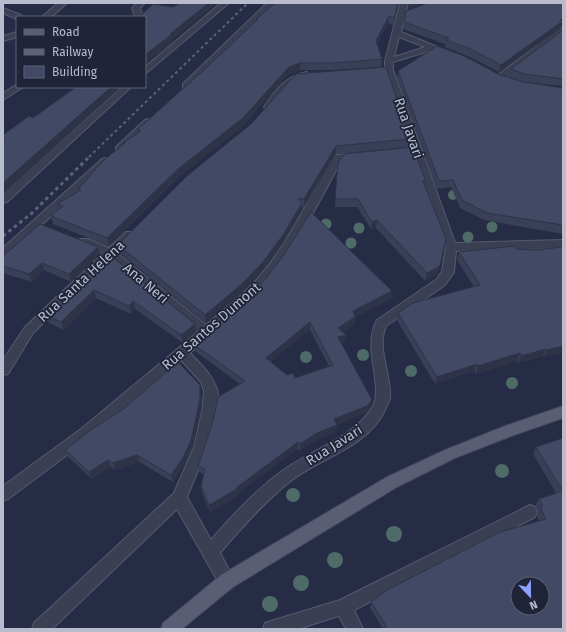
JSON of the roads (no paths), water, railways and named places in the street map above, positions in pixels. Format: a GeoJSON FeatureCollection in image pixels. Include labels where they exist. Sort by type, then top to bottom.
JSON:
{"type":"FeatureCollection","features":[{"type":"Feature","properties":{"kind":"main road"},"geometry":{"type":"LineString","coordinates":[[169,629],[227,582],[392,482],[450,454],[563,412]]}},
{"type":"Feature","properties":{"kind":"street"},"geometry":{"type":"LineString","coordinates":[[47,16],[63,3]]}},
{"type":"Feature","properties":{"kind":"street"},"geometry":{"type":"LineString","coordinates":[[139,16],[136,8],[141,3]]}},
{"type":"Feature","properties":{"kind":"street"},"geometry":{"type":"LineString","coordinates":[[146,70],[225,3]]}},
{"type":"Feature","properties":{"kind":"street"},"geometry":{"type":"LineString","coordinates":[[178,95],[271,3]]}},
{"type":"Feature","properties":{"kind":"street"},"geometry":{"type":"LineString","coordinates":[[387,67],[397,33],[405,13],[404,3]]}},
{"type":"Feature","properties":{"kind":"street"},"geometry":{"type":"LineString","coordinates":[[3,10],[16,16]]}},
{"type":"Feature","properties":{"kind":"street"},"geometry":{"type":"LineString","coordinates":[[511,82],[497,76],[563,30]]}},
{"type":"Feature","properties":{"kind":"street"},"geometry":{"type":"LineString","coordinates":[[397,33],[454,55]]}},
{"type":"Feature","properties":{"kind":"street"},"geometry":{"type":"LineString","coordinates":[[3,39],[16,34]]}},
{"type":"Feature","properties":{"kind":"street"},"geometry":{"type":"LineString","coordinates":[[387,67],[432,47]]}},
{"type":"Feature","properties":{"kind":"street"},"geometry":{"type":"LineString","coordinates":[[146,60],[155,62]]}},
{"type":"Feature","properties":{"kind":"street","name":"Rua Javari"},"geometry":{"type":"LineString","coordinates":[[210,553],[261,497],[296,469],[351,437],[374,417],[381,407],[383,398],[376,340],[377,332],[382,323],[389,316],[440,282],[448,272],[451,247],[387,67]]}},
{"type":"Feature","properties":{"kind":"street"},"geometry":{"type":"LineString","coordinates":[[262,113],[289,81],[296,76],[313,75]]}},
{"type":"Feature","properties":{"kind":"street"},"geometry":{"type":"LineString","coordinates":[[3,97],[17,88]]}},
{"type":"Feature","properties":{"kind":"street"},"geometry":{"type":"LineString","coordinates":[[3,200],[126,88]]}},
{"type":"Feature","properties":{"kind":"street"},"geometry":{"type":"LineString","coordinates":[[3,254],[155,116]]}},
{"type":"Feature","properties":{"kind":"street"},"geometry":{"type":"LineString","coordinates":[[404,151],[416,150]]}},
{"type":"Feature","properties":{"kind":"street","name":"Rua Santos Dumont"},"geometry":{"type":"LineString","coordinates":[[3,494],[86,433],[246,298],[268,274],[295,235],[339,157],[373,154]]}},
{"type":"Feature","properties":{"kind":"street"},"geometry":{"type":"LineString","coordinates":[[37,223],[52,229]]}},
{"type":"Feature","properties":{"kind":"street","name":"Rua Santa Helena"},"geometry":{"type":"LineString","coordinates":[[3,370],[29,330],[42,316],[138,228]]}},
{"type":"Feature","properties":{"kind":"street","name":"Ana Neri"},"geometry":{"type":"LineString","coordinates":[[74,238],[110,253],[206,332]]}},
{"type":"Feature","properties":{"kind":"street"},"geometry":{"type":"LineString","coordinates":[[451,247],[563,244]]}},
{"type":"Feature","properties":{"kind":"street"},"geometry":{"type":"LineString","coordinates":[[40,629],[179,498],[201,447],[210,406],[211,391],[206,379],[181,352]]}},
{"type":"Feature","properties":{"kind":"street"},"geometry":{"type":"LineString","coordinates":[[179,498],[227,582]]}},
{"type":"Feature","properties":{"kind":"street"},"geometry":{"type":"LineString","coordinates":[[271,629],[343,607],[530,512]]}},
{"type":"Feature","properties":{"kind":"street"},"geometry":{"type":"LineString","coordinates":[[343,607],[355,629]]}},
{"type":"Feature","properties":{"kind":"railway"},"geometry":{"type":"LineString","coordinates":[[89,157],[248,3]]}},
{"type":"Feature","properties":{"kind":"railway"},"geometry":{"type":"LineString","coordinates":[[3,236],[32,213],[90,156]]}}]}
